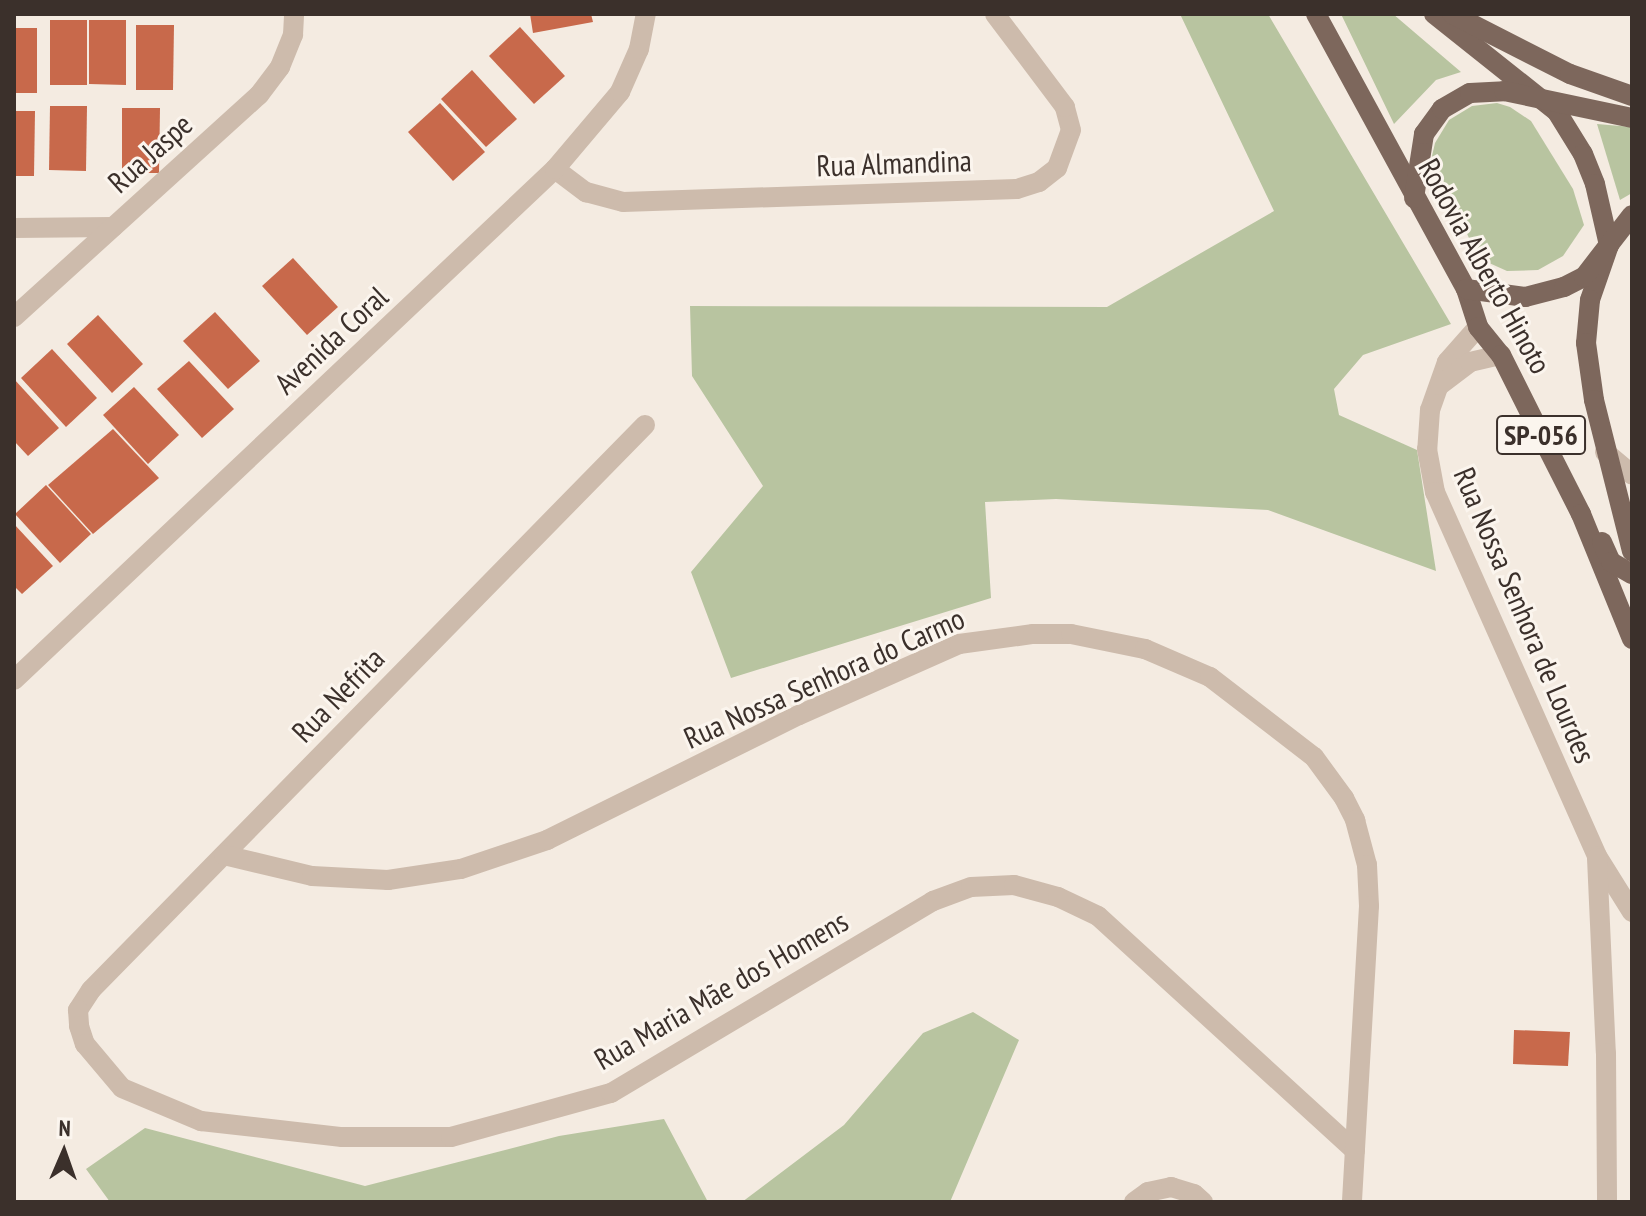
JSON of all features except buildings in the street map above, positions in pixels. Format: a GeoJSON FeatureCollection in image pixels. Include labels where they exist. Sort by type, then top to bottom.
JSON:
{"type":"FeatureCollection","features":[{"type":"Feature","properties":{"kind":"main road","name":"Rodovia Alberto Hinoto"},"geometry":{"type":"LineString","coordinates":[[1316,14],[1466,289],[1478,327],[1501,355],[1581,514],[1632,639]]}},
{"type":"Feature","properties":{"kind":"main road"},"geometry":{"type":"LineString","coordinates":[[1434,14],[1557,112],[1583,154],[1595,184],[1609,245]]}},
{"type":"Feature","properties":{"kind":"main road"},"geometry":{"type":"LineString","coordinates":[[1452,14],[1570,74],[1632,96]]}},
{"type":"Feature","properties":{"kind":"main road"},"geometry":{"type":"LineString","coordinates":[[1414,198],[1419,148],[1432,120],[1442,109],[1463,96],[1487,90],[1632,118]]}},
{"type":"Feature","properties":{"kind":"main road"},"geometry":{"type":"LineString","coordinates":[[1466,289],[1506,297],[1543,294],[1584,277],[1632,215]]}},
{"type":"Feature","properties":{"kind":"main road","name":"Rodovia Alberto Hinoto"},"geometry":{"type":"LineString","coordinates":[[1609,245],[1590,300],[1586,343],[1605,452],[1632,551]]}},
{"type":"Feature","properties":{"kind":"main road"},"geometry":{"type":"LineString","coordinates":[[1548,449],[1611,562],[1632,574]]}},
{"type":"Feature","properties":{"kind":"street","name":"Rua Jaspe"},"geometry":{"type":"LineString","coordinates":[[14,317],[259,95],[280,67],[293,35],[294,14]]}},
{"type":"Feature","properties":{"kind":"street","name":"Avenida Coral"},"geometry":{"type":"LineString","coordinates":[[14,680],[555,169],[620,92],[639,49],[646,14]]}},
{"type":"Feature","properties":{"kind":"street","name":"Rua Almandina"},"geometry":{"type":"LineString","coordinates":[[555,169],[586,192],[623,202],[1017,189],[1039,182],[1057,168],[1067,149],[1071,130],[1068,118],[1065,107],[995,14]]}},
{"type":"Feature","properties":{"kind":"street"},"geometry":{"type":"LineString","coordinates":[[14,228],[113,227]]}},
{"type":"Feature","properties":{"kind":"street","name":"Rua Nossa Senhora de Lourdes"},"geometry":{"type":"LineString","coordinates":[[1478,327],[1447,362],[1435,392],[1427,449],[1435,492],[1597,856]]}},
{"type":"Feature","properties":{"kind":"street"},"geometry":{"type":"LineString","coordinates":[[1435,392],[1470,362],[1501,355]]}},
{"type":"Feature","properties":{"kind":"street","name":"Rua Nefrita"},"geometry":{"type":"LineString","coordinates":[[78,1010],[91,990],[645,425]]}},
{"type":"Feature","properties":{"kind":"street"},"geometry":{"type":"LineString","coordinates":[[1605,452],[1632,475]]}},
{"type":"Feature","properties":{"kind":"street","name":"Rua Nossa Senhora do Carmo"},"geometry":{"type":"LineString","coordinates":[[224,855],[312,876],[388,880],[461,869],[547,840],[799,715],[959,644],[1009,636],[1071,634],[1145,649],[1210,677],[1314,757],[1344,798],[1355,820],[1367,865],[1369,896],[1352,1202]]}},
{"type":"Feature","properties":{"kind":"street"},"geometry":{"type":"LineString","coordinates":[[1597,856],[1632,912]]}},
{"type":"Feature","properties":{"kind":"street"},"geometry":{"type":"LineString","coordinates":[[1597,856],[1606,1053],[1607,1202]]}},
{"type":"Feature","properties":{"kind":"street","name":"Rua Maria Mãe dos Homens"},"geometry":{"type":"LineString","coordinates":[[78,1010],[85,1044],[122,1088],[201,1121],[342,1137],[451,1137],[611,1093],[951,893],[991,885],[1014,885],[1058,897],[1098,916],[1355,1151]]}},
{"type":"Feature","properties":{"kind":"street"},"geometry":{"type":"LineString","coordinates":[[1134,1202],[1148,1192],[1171,1187],[1194,1194],[1203,1202]]}},
{"type":"Feature","properties":{"kind":"green space"},"geometry":{"type":"Polygon","coordinates":[[[1180,14],[1268,14],[1451,324],[1363,355],[1334,389],[1339,415],[1417,450],[1436,571],[1268,510],[1056,499],[985,502],[991,598],[731,678],[691,572],[763,486],[692,376],[690,306],[1107,307],[1274,211],[1180,14]]]}},
{"type":"Feature","properties":{"kind":"green space"},"geometry":{"type":"Polygon","coordinates":[[[1341,14],[1393,14],[1461,72],[1436,80],[1394,124],[1341,14]]]}},
{"type":"Feature","properties":{"kind":"green space"},"geometry":{"type":"Polygon","coordinates":[[[1497,103],[1510,107],[1531,121],[1573,189],[1584,225],[1563,256],[1538,270],[1507,271],[1478,258],[1432,156],[1435,143],[1449,120],[1472,106],[1497,103]]]}},
{"type":"Feature","properties":{"kind":"green space"},"geometry":{"type":"Polygon","coordinates":[[[1597,124],[1632,127],[1632,193],[1620,200],[1597,124]]]}},
{"type":"Feature","properties":{"kind":"green space"},"geometry":{"type":"Polygon","coordinates":[[[973,1012],[1019,1040],[950,1202],[742,1202],[844,1125],[923,1033],[973,1012]]]}},
{"type":"Feature","properties":{"kind":"green space"},"geometry":{"type":"Polygon","coordinates":[[[664,1119],[708,1202],[110,1202],[86,1169],[145,1128],[365,1186],[559,1136],[664,1119]]]}}]}
